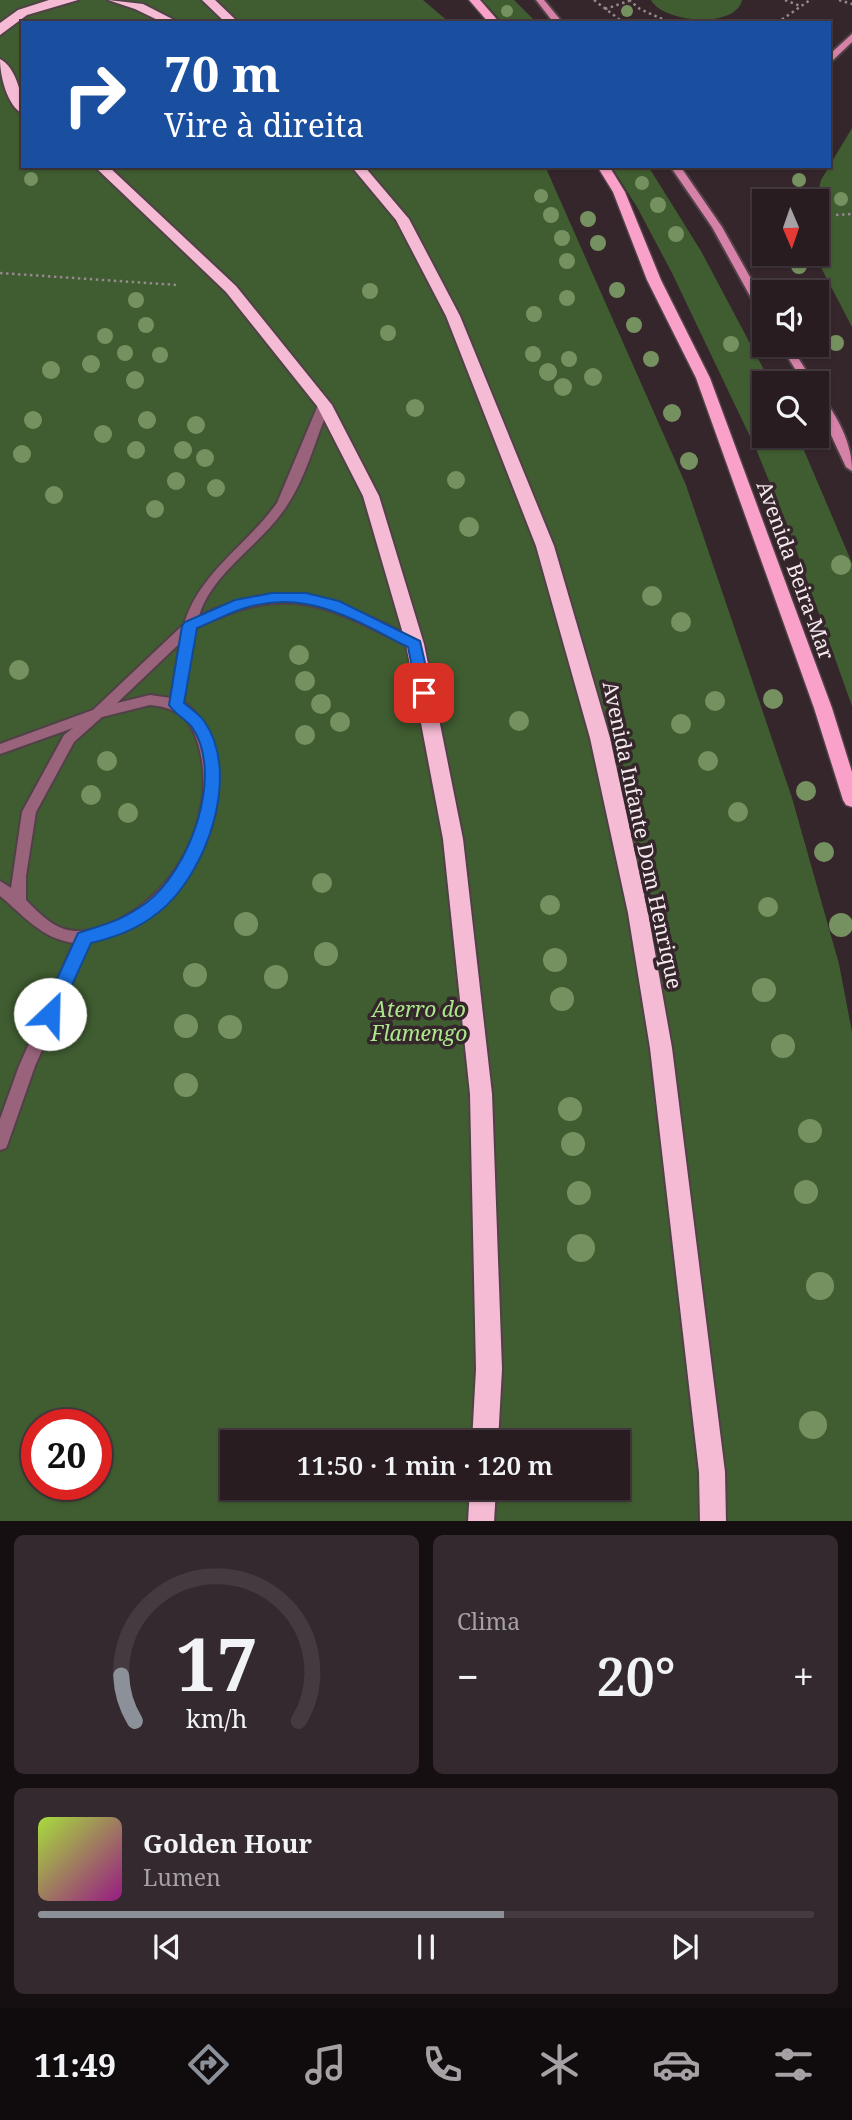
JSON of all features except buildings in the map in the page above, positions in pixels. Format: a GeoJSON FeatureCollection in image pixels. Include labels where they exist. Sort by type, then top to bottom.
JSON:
{"type":"FeatureCollection","features":[{"type":"Feature","properties":{"kind":"highway"},"geometry":{"type":"LineString","coordinates":[[0,31],[18,16],[37,8],[72,0]]}},
{"type":"Feature","properties":{"kind":"highway"},"geometry":{"type":"LineString","coordinates":[[114,0],[139,6],[169,21]]}},
{"type":"Feature","properties":{"kind":"highway"},"geometry":{"type":"LineString","coordinates":[[208,0],[231,21]]}},
{"type":"Feature","properties":{"kind":"highway"},"geometry":{"type":"LineString","coordinates":[[0,63],[21,108]]}},
{"type":"Feature","properties":{"kind":"highway"},"geometry":{"type":"LineString","coordinates":[[0,103],[21,111]]}},
{"type":"Feature","properties":{"kind":"highway"},"geometry":{"type":"LineString","coordinates":[[102,168],[231,289],[324,405],[371,496],[415,644],[453,839],[481,1094],[489,1369],[486,1430]]}},
{"type":"Feature","properties":{"kind":"highway","name":"Avenida Infante Dom Henrique"},"geometry":{"type":"LineString","coordinates":[[359,168],[402,219],[453,316],[545,546],[600,738],[638,913],[661,1048],[712,1472],[713,1521]]}},
{"type":"Feature","properties":{"kind":"highway"},"geometry":{"type":"LineString","coordinates":[[481,1521],[482,1500]]}},
{"type":"Feature","properties":{"kind":"main road"},"geometry":{"type":"LineString","coordinates":[[474,0],[493,21]]}},
{"type":"Feature","properties":{"kind":"main road"},"geometry":{"type":"LineString","coordinates":[[540,0],[557,21]]}},
{"type":"Feature","properties":{"kind":"main road"},"geometry":{"type":"LineString","coordinates":[[831,57],[852,37]]}},
{"type":"Feature","properties":{"kind":"main road","name":"Avenida Beira-Mar"},"geometry":{"type":"LineString","coordinates":[[604,168],[619,192],[654,280],[703,378],[796,632],[852,800]]}},
{"type":"Feature","properties":{"kind":"main road"},"geometry":{"type":"LineString","coordinates":[[676,168],[717,227],[752,290]]}},
{"type":"Feature","properties":{"kind":"main road"},"geometry":{"type":"LineString","coordinates":[[829,414],[852,467]]}},
{"type":"Feature","properties":{"kind":"lane"},"geometry":{"type":"LineString","coordinates":[[176,705],[193,607],[208,586],[257,538],[282,503],[324,405]]}},
{"type":"Feature","properties":{"kind":"lane"},"geometry":{"type":"LineString","coordinates":[[18,902],[19,876],[29,812],[69,739],[190,626],[240,604],[272,598],[306,598],[334,604],[415,644]]}},
{"type":"Feature","properties":{"kind":"lane"},"geometry":{"type":"LineString","coordinates":[[0,749],[98,713],[150,700],[176,705],[198,724],[209,751],[213,779],[208,815],[196,848],[178,879],[155,906],[120,929],[84,938],[60,934],[37,920],[0,887]]}},
{"type":"Feature","properties":{"kind":"lane"},"geometry":{"type":"LineString","coordinates":[[0,1143],[27,1066],[84,938]]}},
{"type":"Feature","properties":{"kind":"path"},"geometry":{"type":"LineString","coordinates":[[594,0],[621,21]]}},
{"type":"Feature","properties":{"kind":"path"},"geometry":{"type":"LineString","coordinates":[[785,0],[800,6]]}},
{"type":"Feature","properties":{"kind":"path"},"geometry":{"type":"LineString","coordinates":[[780,21],[810,0]]}},
{"type":"Feature","properties":{"kind":"path"},"geometry":{"type":"LineString","coordinates":[[839,0],[852,4]]}},
{"type":"Feature","properties":{"kind":"path"},"geometry":{"type":"LineString","coordinates":[[604,9],[629,1],[667,21]]}},
{"type":"Feature","properties":{"kind":"path"},"geometry":{"type":"LineString","coordinates":[[836,215],[852,214]]}},
{"type":"Feature","properties":{"kind":"path"},"geometry":{"type":"LineString","coordinates":[[0,273],[231,289]]}},
{"type":"Feature","properties":{"kind":"green space","name":"Aterro do Flamengo"},"geometry":{"type":"Polygon","coordinates":[[[0,0],[423,0],[448,21],[21,21],[21,168],[546,168],[686,485],[792,798],[839,964],[852,1032],[852,1521],[0,1521],[0,0]]]}},
{"type":"Feature","properties":{"kind":"green space"},"geometry":{"type":"Polygon","coordinates":[[[482,0],[514,0],[535,21],[501,21],[482,0]]]}},
{"type":"Feature","properties":{"kind":"green space"},"geometry":{"type":"Polygon","coordinates":[[[651,0],[742,0],[737,9],[727,15],[699,20],[669,14],[651,0]]]}},
{"type":"Feature","properties":{"kind":"green space"},"geometry":{"type":"Polygon","coordinates":[[[852,128],[852,327],[820,266],[830,266],[830,189],[819,189],[821,180],[828,168],[831,168],[831,163],[852,128]]]}},
{"type":"Feature","properties":{"kind":"green space"},"geometry":{"type":"Polygon","coordinates":[[[612,168],[649,168],[701,251],[752,347],[752,357],[757,357],[765,371],[752,371],[752,441],[672,273],[637,207],[612,168]]]}},
{"type":"Feature","properties":{"kind":"green space"},"geometry":{"type":"Polygon","coordinates":[[[803,448],[852,563],[852,706],[788,527],[756,449],[803,448]]]}},
{"type":"Feature","properties":{"kind":"route"},"geometry":{"type":"LineString","coordinates":[[50,1014],[84,938],[120,929],[155,906],[178,879],[196,848],[208,815],[213,779],[209,751],[198,724],[176,705],[190,626],[240,604],[272,598],[306,598],[334,604],[415,644],[424,693]]}}]}
